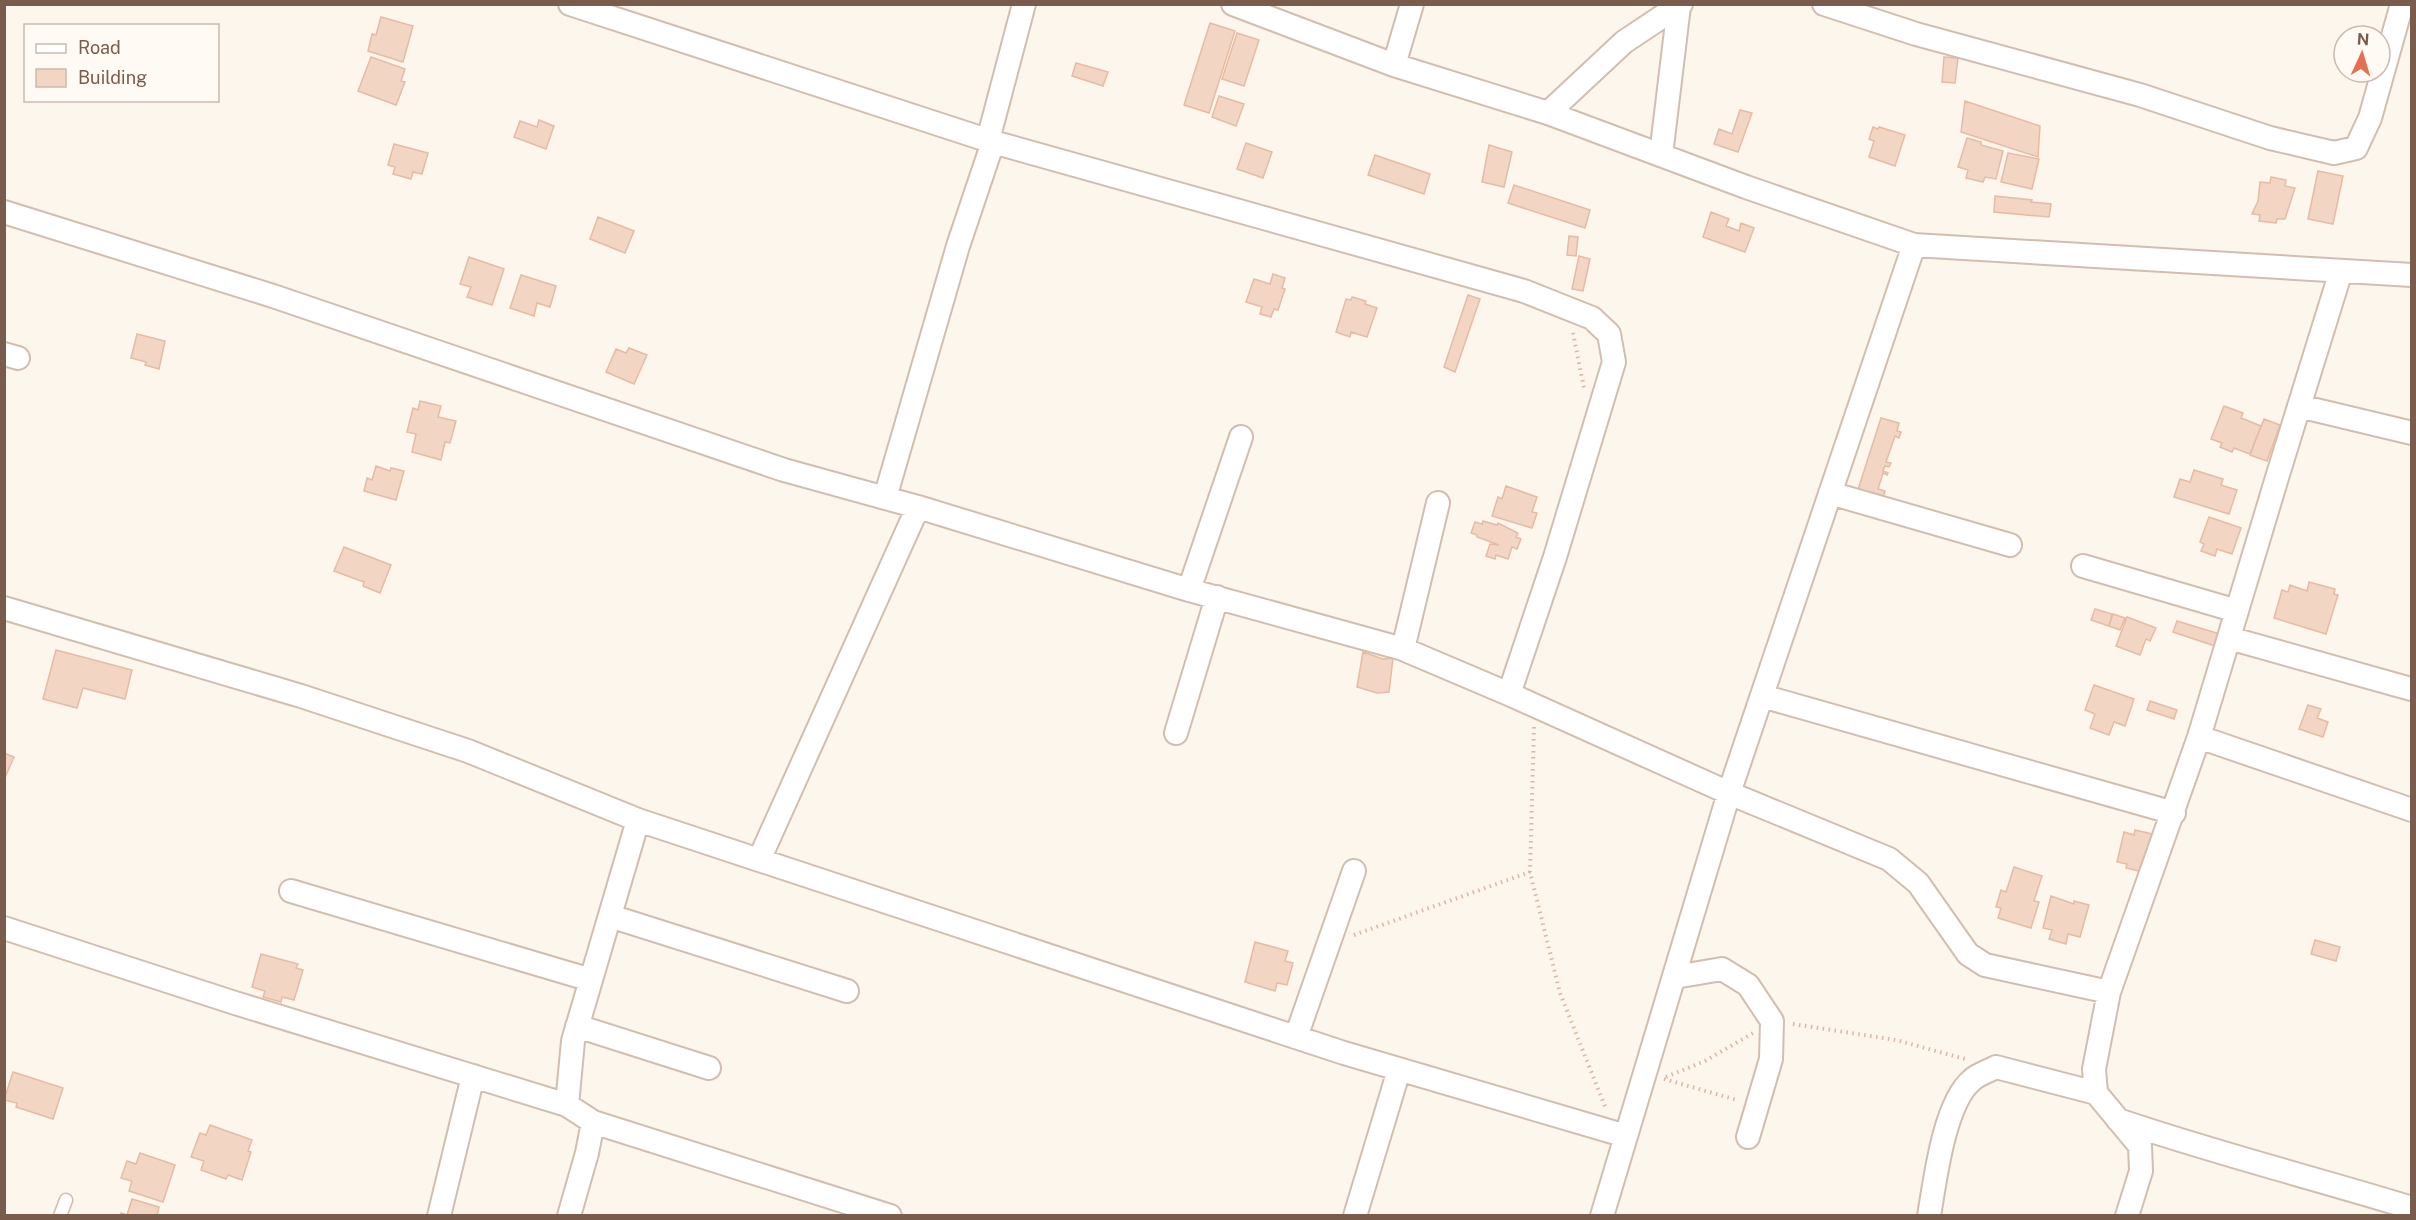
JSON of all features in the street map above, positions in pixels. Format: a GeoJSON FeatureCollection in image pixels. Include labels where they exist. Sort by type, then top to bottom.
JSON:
{"type":"FeatureCollection","features":[{"type":"Feature","properties":{"kind":"street"},"geometry":{"type":"LineString","coordinates":[[570,4],[991,141],[1524,291],[1592,318],[1609,334],[1614,362],[1555,557],[1509,694]]}},
{"type":"Feature","properties":{"kind":"street"},"geometry":{"type":"LineString","coordinates":[[885,498],[991,141],[1024,4]]}},
{"type":"Feature","properties":{"kind":"street"},"geometry":{"type":"LineString","coordinates":[[1233,4],[1394,65],[1548,113],[1914,245],[2412,275]]}},
{"type":"Feature","properties":{"kind":"street"},"geometry":{"type":"LineString","coordinates":[[1394,65],[1412,4]]}},
{"type":"Feature","properties":{"kind":"street"},"geometry":{"type":"LineString","coordinates":[[1824,4],[1879,24],[2140,94],[2270,138],[2334,153],[2356,148],[2370,118],[2402,4]]}},
{"type":"Feature","properties":{"kind":"street"},"geometry":{"type":"LineString","coordinates":[[1548,113],[1624,42],[1680,5]]}},
{"type":"Feature","properties":{"kind":"street"},"geometry":{"type":"LineString","coordinates":[[1660,155],[1680,5]]}},
{"type":"Feature","properties":{"kind":"street"},"geometry":{"type":"LineString","coordinates":[[4,194],[33,221]]}},
{"type":"Feature","properties":{"kind":"street"},"geometry":{"type":"LineString","coordinates":[[4,212],[284,300],[784,470],[918,507],[1189,590],[1402,649],[1509,694],[1729,793],[1889,859],[1918,883],[1968,954],[1985,965],[2109,992]]}},
{"type":"Feature","properties":{"kind":"street"},"geometry":{"type":"LineString","coordinates":[[1602,1215],[1621,1135],[1641,1088],[1729,793],[1914,245]]}},
{"type":"Feature","properties":{"kind":"street"},"geometry":{"type":"LineString","coordinates":[[2127,1215],[2141,1171],[2140,1146],[2096,1093],[2094,1069],[2109,992],[2199,737],[2341,271]]}},
{"type":"Feature","properties":{"kind":"street"},"geometry":{"type":"LineString","coordinates":[[2299,406],[2412,433]]}},
{"type":"Feature","properties":{"kind":"street"},"geometry":{"type":"LineString","coordinates":[[1189,590],[1241,437]]}},
{"type":"Feature","properties":{"kind":"street"},"geometry":{"type":"LineString","coordinates":[[1830,493],[2010,545]]}},
{"type":"Feature","properties":{"kind":"street"},"geometry":{"type":"LineString","coordinates":[[1402,649],[1438,503]]}},
{"type":"Feature","properties":{"kind":"street"},"geometry":{"type":"LineString","coordinates":[[759,860],[918,507]]}},
{"type":"Feature","properties":{"kind":"street"},"geometry":{"type":"LineString","coordinates":[[2083,566],[2236,611]]}},
{"type":"Feature","properties":{"kind":"street"},"geometry":{"type":"LineString","coordinates":[[1176,733],[1216,597]]}},
{"type":"Feature","properties":{"kind":"street"},"geometry":{"type":"LineString","coordinates":[[4,608],[301,696],[468,752],[638,820],[1296,1037],[1399,1070],[1621,1135]]}},
{"type":"Feature","properties":{"kind":"street"},"geometry":{"type":"LineString","coordinates":[[2229,638],[2410,689]]}},
{"type":"Feature","properties":{"kind":"street"},"geometry":{"type":"LineString","coordinates":[[1762,696],[2174,813]]}},
{"type":"Feature","properties":{"kind":"street"},"geometry":{"type":"LineString","coordinates":[[2199,737],[2412,810]]}},
{"type":"Feature","properties":{"kind":"street"},"geometry":{"type":"LineString","coordinates":[[567,1105],[573,1041],[638,820]]}},
{"type":"Feature","properties":{"kind":"street"},"geometry":{"type":"LineString","coordinates":[[1296,1037],[1354,871]]}},
{"type":"Feature","properties":{"kind":"street"},"geometry":{"type":"LineString","coordinates":[[291,891],[591,980]]}},
{"type":"Feature","properties":{"kind":"street"},"geometry":{"type":"LineString","coordinates":[[610,916],[847,991]]}},
{"type":"Feature","properties":{"kind":"street"},"geometry":{"type":"LineString","coordinates":[[4,928],[235,1003],[567,1105],[593,1122],[891,1215]]}},
{"type":"Feature","properties":{"kind":"street"},"geometry":{"type":"LineString","coordinates":[[1675,977],[1722,969],[1749,985],[1772,1021],[1771,1059],[1748,1137]]}},
{"type":"Feature","properties":{"kind":"street"},"geometry":{"type":"LineString","coordinates":[[577,1026],[708,1068]]}},
{"type":"Feature","properties":{"kind":"street"},"geometry":{"type":"LineString","coordinates":[[1929,1215],[1945,1130],[1959,1096],[1971,1080],[1996,1067],[2096,1093]]}},
{"type":"Feature","properties":{"kind":"street"},"geometry":{"type":"LineString","coordinates":[[1355,1215],[1399,1070]]}},
{"type":"Feature","properties":{"kind":"street"},"geometry":{"type":"LineString","coordinates":[[439,1215],[473,1076]]}},
{"type":"Feature","properties":{"kind":"street"},"geometry":{"type":"LineString","coordinates":[[2117,1120],[2206,1150],[2259,1162],[2412,1208]]}},
{"type":"Feature","properties":{"kind":"street"},"geometry":{"type":"LineString","coordinates":[[569,1215],[587,1153],[593,1122]]}},
{"type":"Feature","properties":{"kind":"lane"},"geometry":{"type":"LineString","coordinates":[[60,1215],[66,1200]]}},
{"type":"Feature","properties":{"kind":"path"},"geometry":{"type":"LineString","coordinates":[[1568,309],[1586,399]]}},
{"type":"Feature","properties":{"kind":"path"},"geometry":{"type":"LineString","coordinates":[[1535,706],[1530,872],[1560,993],[1621,1135]]}},
{"type":"Feature","properties":{"kind":"path"},"geometry":{"type":"LineString","coordinates":[[1328,945],[1530,872]]}},
{"type":"Feature","properties":{"kind":"path"},"geometry":{"type":"LineString","coordinates":[[1641,1088],[1705,1061],[1772,1021],[1896,1040],[1996,1067]]}},
{"type":"Feature","properties":{"kind":"path"},"geometry":{"type":"LineString","coordinates":[[1663,1079],[1757,1106]]}},
{"type":"Feature","properties":{"kind":"building"},"geometry":{"type":"Polygon","coordinates":[[[381,17],[413,26],[403,62],[368,51],[372,34],[376,35],[381,17]]]}},
{"type":"Feature","properties":{"kind":"building"},"geometry":{"type":"Polygon","coordinates":[[[1210,23],[1235,31],[1209,113],[1184,105],[1210,23]]]}},
{"type":"Feature","properties":{"kind":"building"},"geometry":{"type":"Polygon","coordinates":[[[1237,33],[1259,40],[1244,86],[1222,79],[1237,33]]]}},
{"type":"Feature","properties":{"kind":"building"},"geometry":{"type":"Polygon","coordinates":[[[371,57],[405,69],[401,81],[405,82],[396,105],[358,91],[371,57]]]}},
{"type":"Feature","properties":{"kind":"building"},"geometry":{"type":"Polygon","coordinates":[[[1944,57],[1958,58],[1955,83],[1942,82],[1944,57]]]}},
{"type":"Feature","properties":{"kind":"building"},"geometry":{"type":"Polygon","coordinates":[[[1076,63],[1108,72],[1103,86],[1072,76],[1076,63]]]}},
{"type":"Feature","properties":{"kind":"building"},"geometry":{"type":"Polygon","coordinates":[[[1219,96],[1244,104],[1236,126],[1212,117],[1219,96]]]}},
{"type":"Feature","properties":{"kind":"building"},"geometry":{"type":"Polygon","coordinates":[[[1965,101],[2040,126],[2038,157],[1961,132],[1965,101]]]}},
{"type":"Feature","properties":{"kind":"building"},"geometry":{"type":"Polygon","coordinates":[[[1740,110],[1752,113],[1738,152],[1714,144],[1719,129],[1732,134],[1740,110]]]}},
{"type":"Feature","properties":{"kind":"building"},"geometry":{"type":"Polygon","coordinates":[[[539,120],[554,126],[546,149],[514,137],[520,121],[537,127],[539,120]]]}},
{"type":"Feature","properties":{"kind":"building"},"geometry":{"type":"Polygon","coordinates":[[[1873,127],[1905,135],[1895,166],[1869,157],[1874,141],[1869,139],[1873,127]]]}},
{"type":"Feature","properties":{"kind":"building"},"geometry":{"type":"Polygon","coordinates":[[[1967,138],[1981,142],[1981,145],[2003,151],[1996,179],[1985,177],[1983,182],[1966,178],[1968,170],[1958,167],[1967,138]]]}},
{"type":"Feature","properties":{"kind":"building"},"geometry":{"type":"Polygon","coordinates":[[[1246,143],[1272,152],[1263,178],[1237,169],[1246,143]]]}},
{"type":"Feature","properties":{"kind":"building"},"geometry":{"type":"Polygon","coordinates":[[[394,144],[428,153],[422,174],[413,172],[411,179],[393,174],[395,167],[388,165],[394,144]]]}},
{"type":"Feature","properties":{"kind":"building"},"geometry":{"type":"Polygon","coordinates":[[[1489,145],[1512,152],[1504,187],[1482,182],[1489,145]]]}},
{"type":"Feature","properties":{"kind":"building"},"geometry":{"type":"Polygon","coordinates":[[[2008,153],[2039,159],[2032,189],[2001,182],[2008,153]]]}},
{"type":"Feature","properties":{"kind":"building"},"geometry":{"type":"Polygon","coordinates":[[[1375,155],[1430,174],[1424,194],[1368,175],[1375,155]]]}},
{"type":"Feature","properties":{"kind":"building"},"geometry":{"type":"Polygon","coordinates":[[[2318,171],[2343,176],[2333,224],[2308,219],[2318,171]]]}},
{"type":"Feature","properties":{"kind":"building"},"geometry":{"type":"Polygon","coordinates":[[[2271,177],[2286,180],[2285,186],[2295,188],[2285,219],[2277,219],[2276,223],[2259,221],[2260,215],[2252,214],[2258,201],[2260,182],[2270,183],[2271,177]]]}},
{"type":"Feature","properties":{"kind":"building"},"geometry":{"type":"Polygon","coordinates":[[[1514,185],[1590,210],[1585,228],[1508,203],[1514,185]]]}},
{"type":"Feature","properties":{"kind":"building"},"geometry":{"type":"Polygon","coordinates":[[[1995,196],[2051,204],[2049,217],[1994,212],[1995,196]]]}},
{"type":"Feature","properties":{"kind":"building"},"geometry":{"type":"Polygon","coordinates":[[[1711,212],[1729,219],[1726,226],[1739,231],[1741,223],[1754,228],[1745,252],[1703,237],[1711,212]]]}},
{"type":"Feature","properties":{"kind":"building"},"geometry":{"type":"Polygon","coordinates":[[[598,217],[634,231],[625,253],[590,239],[598,217]]]}},
{"type":"Feature","properties":{"kind":"building"},"geometry":{"type":"Polygon","coordinates":[[[1569,236],[1578,237],[1576,256],[1567,255],[1569,236]]]}},
{"type":"Feature","properties":{"kind":"building"},"geometry":{"type":"Polygon","coordinates":[[[1579,256],[1590,259],[1583,291],[1572,289],[1579,256]]]}},
{"type":"Feature","properties":{"kind":"building"},"geometry":{"type":"Polygon","coordinates":[[[469,257],[504,269],[492,305],[467,297],[471,287],[460,284],[469,257]]]}},
{"type":"Feature","properties":{"kind":"building"},"geometry":{"type":"Polygon","coordinates":[[[1273,274],[1285,278],[1282,288],[1285,289],[1278,310],[1274,309],[1271,317],[1260,314],[1262,307],[1246,302],[1254,279],[1270,284],[1273,274]]]}},
{"type":"Feature","properties":{"kind":"building"},"geometry":{"type":"Polygon","coordinates":[[[521,275],[556,286],[550,307],[537,303],[534,316],[510,308],[521,275]]]}},
{"type":"Feature","properties":{"kind":"building"},"geometry":{"type":"Polygon","coordinates":[[[1468,295],[1480,299],[1455,372],[1444,367],[1468,295]]]}},
{"type":"Feature","properties":{"kind":"building"},"geometry":{"type":"Polygon","coordinates":[[[1352,297],[1366,301],[1365,304],[1377,308],[1367,337],[1351,332],[1350,337],[1336,332],[1346,299],[1351,300],[1352,297]]]}},
{"type":"Feature","properties":{"kind":"building"},"geometry":{"type":"Polygon","coordinates":[[[137,334],[165,341],[159,369],[131,358],[137,334]]]}},
{"type":"Feature","properties":{"kind":"building"},"geometry":{"type":"Polygon","coordinates":[[[629,348],[647,355],[634,384],[606,372],[616,349],[626,353],[629,348]]]}},
{"type":"Feature","properties":{"kind":"building"},"geometry":{"type":"Polygon","coordinates":[[[420,401],[441,406],[438,417],[456,421],[450,443],[445,442],[441,460],[412,452],[416,434],[407,432],[413,408],[418,410],[420,401]]]}},
{"type":"Feature","properties":{"kind":"building"},"geometry":{"type":"Polygon","coordinates":[[[2224,406],[2243,413],[2241,418],[2261,426],[2250,454],[2234,448],[2232,452],[2220,447],[2222,443],[2211,439],[2224,406]]]}},
{"type":"Feature","properties":{"kind":"building"},"geometry":{"type":"Polygon","coordinates":[[[1881,418],[1899,423],[1897,431],[1901,432],[1899,438],[1895,436],[1886,462],[1891,463],[1889,467],[1885,466],[1883,471],[1888,473],[1887,475],[1883,473],[1878,489],[1885,491],[1880,506],[1855,499],[1881,418]]]}},
{"type":"Feature","properties":{"kind":"building"},"geometry":{"type":"Polygon","coordinates":[[[2264,419],[2280,425],[2267,461],[2250,455],[2264,419]]]}},
{"type":"Feature","properties":{"kind":"building"},"geometry":{"type":"Polygon","coordinates":[[[376,466],[390,471],[391,468],[404,471],[396,500],[364,491],[367,478],[372,480],[376,466]]]}},
{"type":"Feature","properties":{"kind":"building"},"geometry":{"type":"Polygon","coordinates":[[[2194,470],[2223,479],[2221,485],[2237,490],[2229,514],[2174,497],[2180,479],[2190,482],[2194,470]]]}},
{"type":"Feature","properties":{"kind":"building"},"geometry":{"type":"Polygon","coordinates":[[[1506,486],[1537,497],[1532,512],[1537,513],[1532,528],[1492,516],[1498,497],[1502,499],[1506,486]]]}},
{"type":"Feature","properties":{"kind":"building"},"geometry":{"type":"Polygon","coordinates":[[[2209,517],[2241,528],[2232,554],[2217,549],[2215,556],[2201,551],[2204,544],[2200,542],[2209,517]]]}},
{"type":"Feature","properties":{"kind":"building"},"geometry":{"type":"Polygon","coordinates":[[[1483,521],[1497,525],[1498,523],[1518,533],[1516,537],[1521,539],[1517,549],[1512,547],[1508,559],[1496,555],[1495,559],[1486,556],[1490,544],[1499,545],[1471,533],[1475,522],[1482,524],[1483,521]]]}},
{"type":"Feature","properties":{"kind":"building"},"geometry":{"type":"Polygon","coordinates":[[[344,547],[391,565],[380,593],[363,586],[364,582],[334,571],[344,547]]]}},
{"type":"Feature","properties":{"kind":"building"},"geometry":{"type":"Polygon","coordinates":[[[2309,582],[2335,589],[2334,594],[2338,595],[2326,634],[2274,618],[2282,590],[2288,592],[2290,585],[2307,591],[2309,582]]]}},
{"type":"Feature","properties":{"kind":"building"},"geometry":{"type":"Polygon","coordinates":[[[2095,609],[2112,614],[2109,626],[2091,620],[2095,609]]]}},
{"type":"Feature","properties":{"kind":"building"},"geometry":{"type":"Polygon","coordinates":[[[2113,614],[2125,618],[2120,630],[2109,626],[2113,614]]]}},
{"type":"Feature","properties":{"kind":"building"},"geometry":{"type":"Polygon","coordinates":[[[2127,617],[2156,628],[2150,641],[2146,639],[2140,655],[2116,646],[2127,617]]]}},
{"type":"Feature","properties":{"kind":"building"},"geometry":{"type":"Polygon","coordinates":[[[2177,621],[2223,635],[2218,647],[2173,632],[2177,621]]]}},
{"type":"Feature","properties":{"kind":"building"},"geometry":{"type":"Polygon","coordinates":[[[56,650],[132,670],[125,699],[83,688],[77,708],[43,699],[56,650]]]}},
{"type":"Feature","properties":{"kind":"building"},"geometry":{"type":"Polygon","coordinates":[[[1363,652],[1383,659],[1393,658],[1389,692],[1377,693],[1357,687],[1363,652]]]}},
{"type":"Feature","properties":{"kind":"building"},"geometry":{"type":"Polygon","coordinates":[[[2094,685],[2134,699],[2125,726],[2114,722],[2109,735],[2090,728],[2095,714],[2085,710],[2094,685]]]}},
{"type":"Feature","properties":{"kind":"building"},"geometry":{"type":"Polygon","coordinates":[[[2150,701],[2177,710],[2174,719],[2147,710],[2150,701]]]}},
{"type":"Feature","properties":{"kind":"building"},"geometry":{"type":"Polygon","coordinates":[[[2308,705],[2321,709],[2317,718],[2328,722],[2323,737],[2299,729],[2308,705]]]}},
{"type":"Feature","properties":{"kind":"building"},"geometry":{"type":"Polygon","coordinates":[[[4,753],[14,757],[4,780],[4,753]]]}},
{"type":"Feature","properties":{"kind":"building"},"geometry":{"type":"Polygon","coordinates":[[[2135,830],[2157,835],[2150,866],[2141,864],[2139,871],[2126,868],[2127,864],[2117,862],[2124,832],[2134,835],[2135,830]]]}},
{"type":"Feature","properties":{"kind":"building"},"geometry":{"type":"Polygon","coordinates":[[[2014,867],[2042,876],[2034,901],[2039,902],[2031,928],[1998,918],[2001,908],[1996,907],[2001,890],[2006,892],[2014,867]]]}},
{"type":"Feature","properties":{"kind":"building"},"geometry":{"type":"Polygon","coordinates":[[[2051,896],[2074,904],[2074,901],[2089,905],[2080,937],[2068,934],[2066,944],[2049,939],[2052,930],[2043,928],[2051,896]]]}},
{"type":"Feature","properties":{"kind":"building"},"geometry":{"type":"Polygon","coordinates":[[[2315,940],[2340,947],[2336,961],[2311,954],[2315,940]]]}},
{"type":"Feature","properties":{"kind":"building"},"geometry":{"type":"Polygon","coordinates":[[[1255,942],[1288,951],[1285,961],[1293,963],[1287,985],[1277,983],[1275,991],[1245,982],[1255,942]]]}},
{"type":"Feature","properties":{"kind":"building"},"geometry":{"type":"Polygon","coordinates":[[[261,954],[298,964],[296,968],[303,970],[294,1000],[282,997],[281,1002],[263,997],[265,991],[252,987],[261,954]]]}},
{"type":"Feature","properties":{"kind":"building"},"geometry":{"type":"Polygon","coordinates":[[[13,1072],[63,1088],[53,1119],[16,1107],[17,1103],[4,1100],[13,1072]]]}},
{"type":"Feature","properties":{"kind":"building"},"geometry":{"type":"Polygon","coordinates":[[[210,1125],[252,1140],[248,1151],[251,1152],[242,1180],[228,1175],[226,1179],[201,1170],[204,1161],[191,1157],[200,1133],[206,1135],[210,1125]]]}},
{"type":"Feature","properties":{"kind":"building"},"geometry":{"type":"Polygon","coordinates":[[[140,1153],[175,1165],[163,1202],[129,1191],[132,1181],[121,1178],[127,1161],[136,1164],[140,1153]]]}},
{"type":"Feature","properties":{"kind":"building"},"geometry":{"type":"Polygon","coordinates":[[[132,1199],[159,1207],[157,1216],[120,1216],[121,1213],[127,1215],[132,1199]]]}}]}
